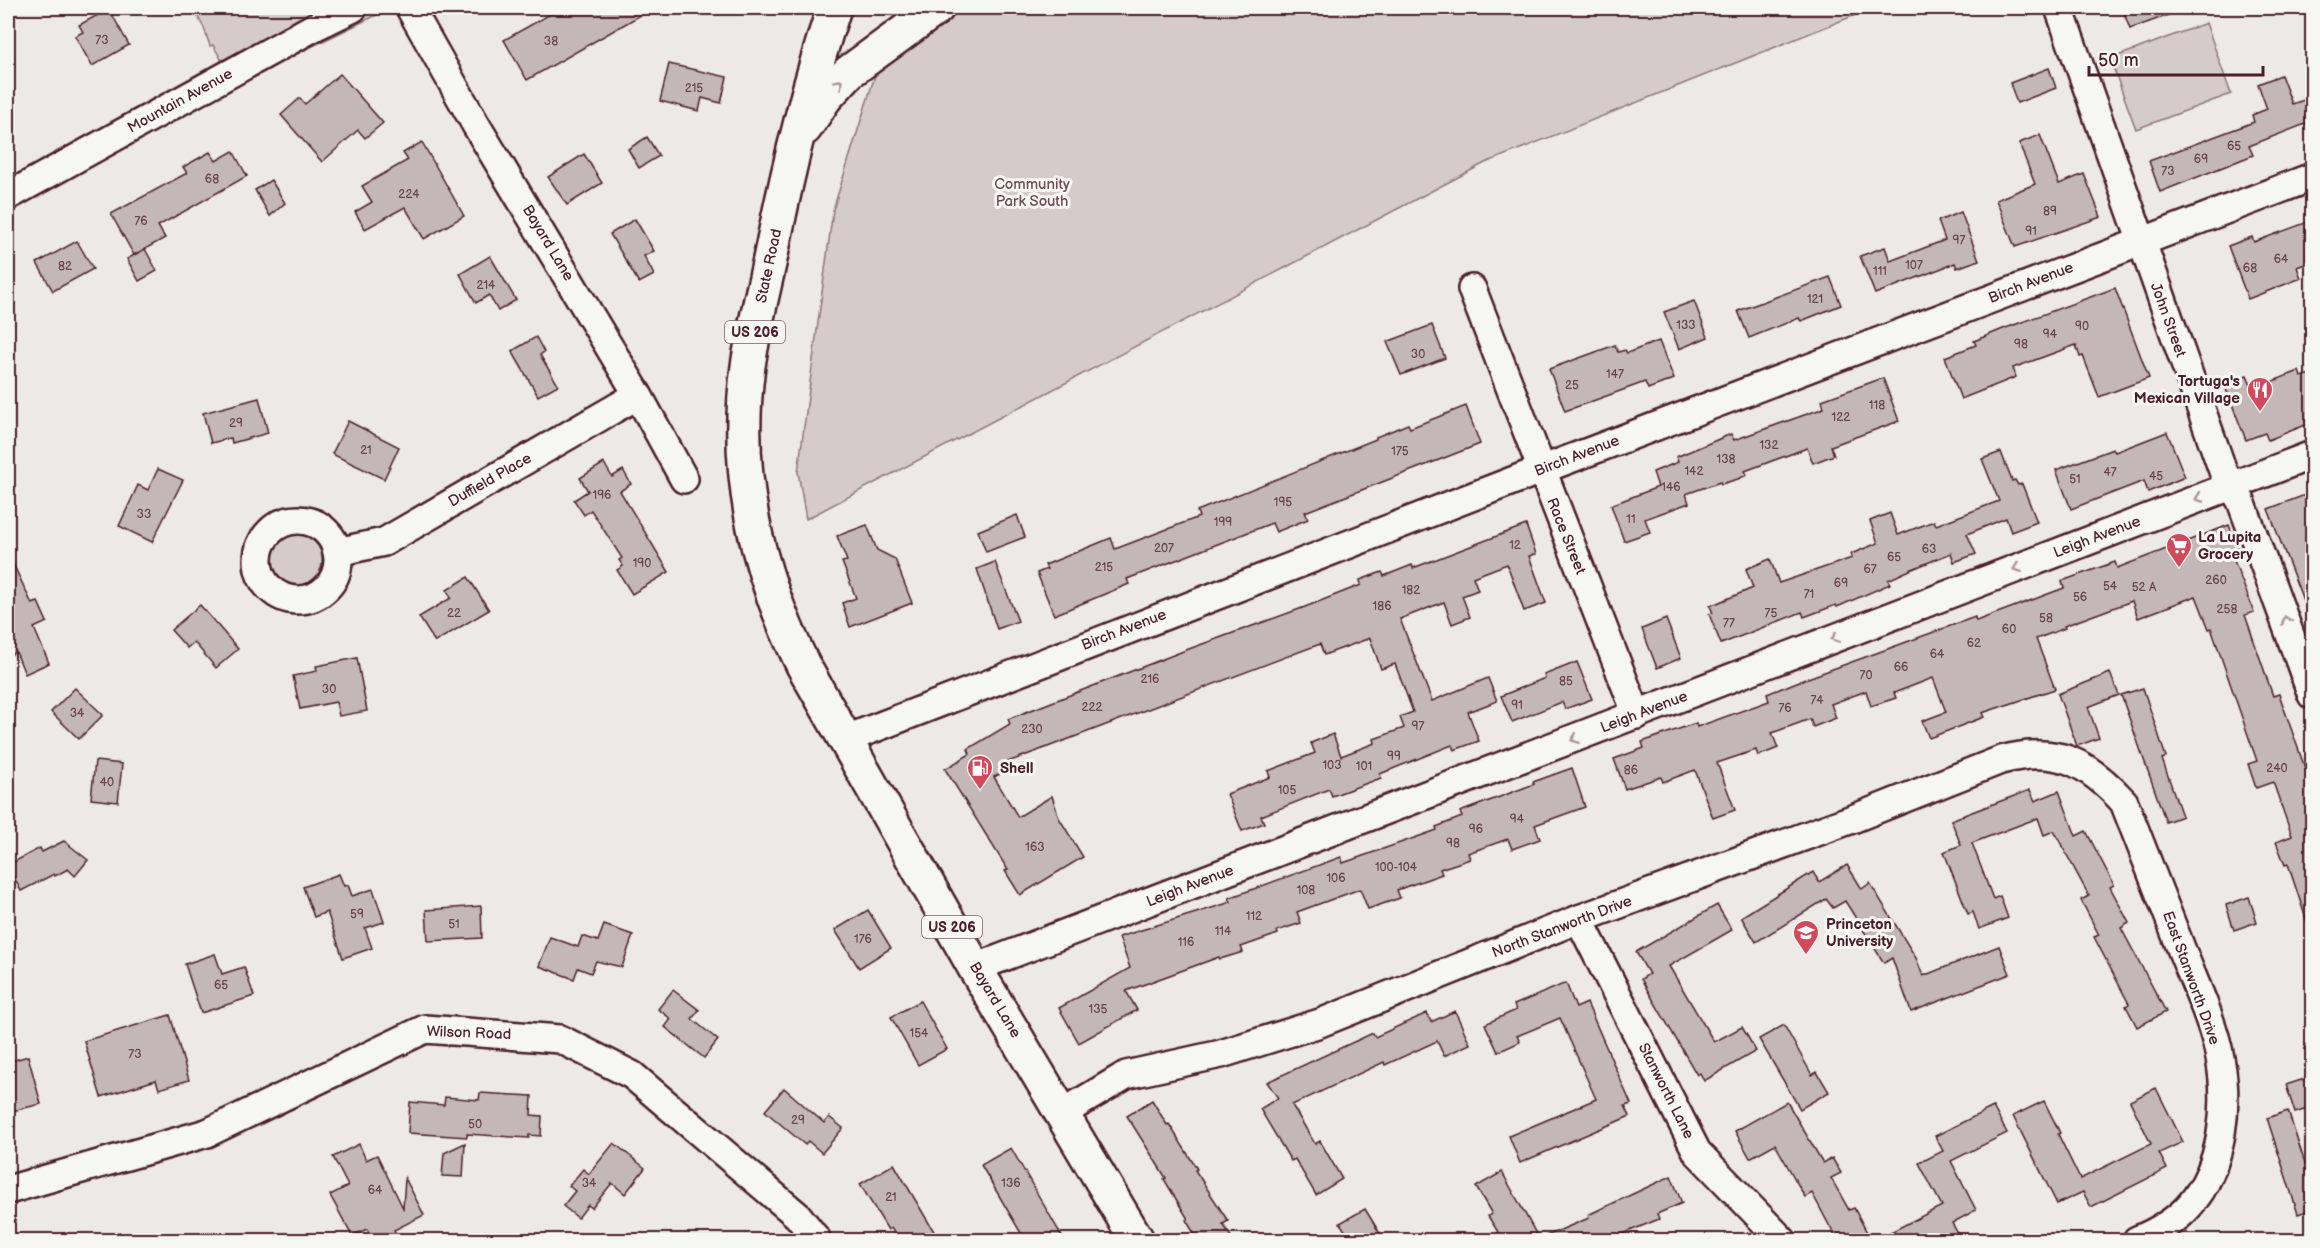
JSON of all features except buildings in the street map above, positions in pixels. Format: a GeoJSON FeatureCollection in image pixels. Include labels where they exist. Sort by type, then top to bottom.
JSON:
{"type":"FeatureCollection","features":[{"type":"Feature","properties":{"kind":"highway","name":"State Road"},"geometry":{"type":"LineString","coordinates":[[802,664],[778,612],[764,574],[752,527],[745,479],[743,422],[748,365],[789,169],[813,69],[834,8]]}},
{"type":"Feature","properties":{"kind":"highway"},"geometry":{"type":"LineString","coordinates":[[789,169],[805,128],[825,98],[849,72],[937,8]]}},
{"type":"Feature","properties":{"kind":"highway","name":"Bayard Lane"},"geometry":{"type":"LineString","coordinates":[[802,664],[975,968],[1137,1240]]}},
{"type":"Feature","properties":{"kind":"street","name":"Mountain Avenue"},"geometry":{"type":"LineString","coordinates":[[8,196],[318,25],[353,8]]}},
{"type":"Feature","properties":{"kind":"street","name":"Bayard Lane"},"geometry":{"type":"LineString","coordinates":[[411,8],[476,125],[639,395],[684,479]]}},
{"type":"Feature","properties":{"kind":"street","name":"John Street"},"geometry":{"type":"LineString","coordinates":[[2059,8],[2223,471],[2241,501],[2313,694]]}},
{"type":"Feature","properties":{"kind":"street","name":"Birch Avenue"},"geometry":{"type":"LineString","coordinates":[[844,740],[1541,470],[2313,177]]}},
{"type":"Feature","properties":{"kind":"street","name":"Race Street"},"geometry":{"type":"LineString","coordinates":[[1472,289],[1637,715]]}},
{"type":"Feature","properties":{"kind":"street","name":"Duffield Place"},"geometry":{"type":"LineString","coordinates":[[337,552],[384,542],[639,395]]}},
{"type":"Feature","properties":{"kind":"street","name":"Leigh Avenue"},"geometry":{"type":"LineString","coordinates":[[975,968],[2313,455]]}},
{"type":"Feature","properties":{"kind":"street","name":"North Stanworth Drive"},"geometry":{"type":"LineString","coordinates":[[1061,1114],[1126,1075],[1221,1054],[1320,1023],[1579,919],[1855,818],[2001,760],[2022,754],[2045,754],[2066,758]]}},
{"type":"Feature","properties":{"kind":"street","name":"East Stanworth Drive"},"geometry":{"type":"LineString","coordinates":[[2066,758],[2086,767],[2106,782],[2124,802],[2207,1015],[2220,1056],[2223,1082],[2220,1136],[2215,1160],[2204,1185],[2190,1205],[2174,1220],[2138,1240]]}},
{"type":"Feature","properties":{"kind":"street","name":"Stanworth Lane"},"geometry":{"type":"LineString","coordinates":[[1579,919],[1697,1152],[1782,1240]]}},
{"type":"Feature","properties":{"kind":"street","name":"Wilson Road"},"geometry":{"type":"LineString","coordinates":[[8,1190],[207,1132],[425,1029],[560,1039],[632,1075],[798,1216],[818,1240]]}},
{"type":"Feature","properties":{"kind":"green space"},"geometry":{"type":"Polygon","coordinates":[[[193,8],[391,8],[235,84],[213,45],[210,46],[204,28],[193,8]]]}},
{"type":"Feature","properties":{"kind":"green space","name":"Community Park South"},"geometry":{"type":"Polygon","coordinates":[[[896,8],[1873,8],[1485,163],[806,519],[798,472],[833,210],[896,8]]]}},
{"type":"Feature","properties":{"kind":"green space"},"geometry":{"type":"Polygon","coordinates":[[[2206,23],[2231,94],[2136,129],[2110,59],[2206,23]]]}},
{"type":"Feature","properties":{"kind":"green space"},"geometry":{"type":"Polygon","coordinates":[[[291,534],[301,534],[311,538],[318,545],[322,560],[318,575],[311,582],[301,586],[291,586],[281,582],[274,575],[270,565],[270,555],[274,545],[281,538],[291,534]]]}},
{"type":"Feature","properties":{"kind":"place","name":"Tortuga's Mexican Village"},"geometry":{"type":"Point","coordinates":[2260,413]}},
{"type":"Feature","properties":{"kind":"place","name":"La Lupita Grocery"},"geometry":{"type":"Point","coordinates":[2179,569]}},
{"type":"Feature","properties":{"kind":"place","name":"Shell"},"geometry":{"type":"Point","coordinates":[980,791]}},
{"type":"Feature","properties":{"kind":"place","name":"Princeton University"},"geometry":{"type":"Point","coordinates":[1806,956]}}]}
